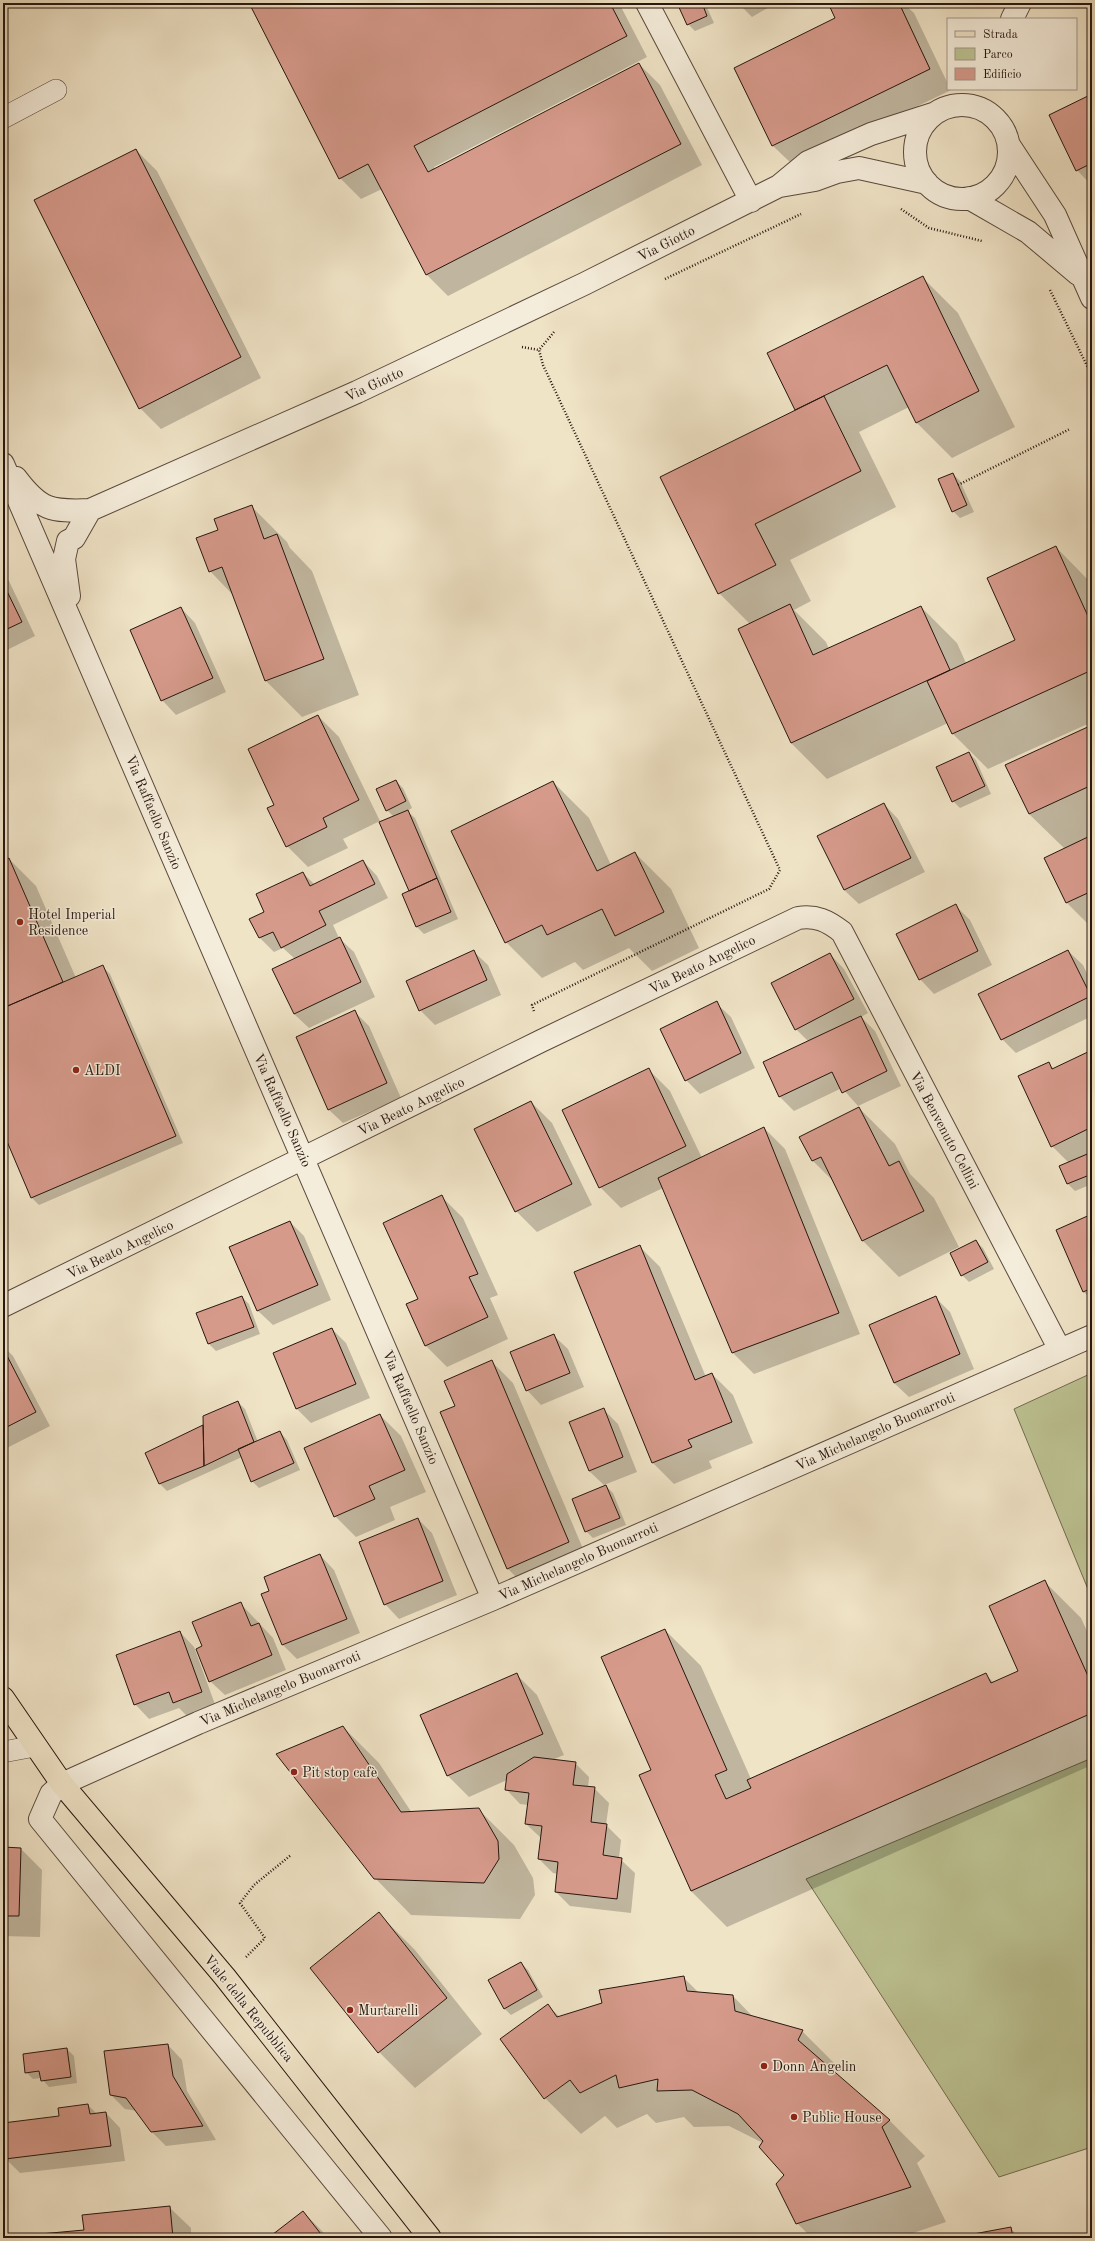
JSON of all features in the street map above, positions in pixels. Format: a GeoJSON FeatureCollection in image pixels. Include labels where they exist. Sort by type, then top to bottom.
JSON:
{"type":"FeatureCollection","features":[{"type":"Feature","properties":{"kind":"main road","name":"Viale della Repubblica"},"geometry":{"type":"LineString","coordinates":[[3,1698],[35,1746],[45,1756],[62,1784],[225,1977],[430,2238]]}},
{"type":"Feature","properties":{"kind":"street"},"geometry":{"type":"LineString","coordinates":[[647,3],[750,201]]}},
{"type":"Feature","properties":{"kind":"street"},"geometry":{"type":"LineString","coordinates":[[1012,18],[1020,3]]}},
{"type":"Feature","properties":{"kind":"street"},"geometry":{"type":"LineString","coordinates":[[1009,145],[1009,160],[1004,174],[995,185],[983,194],[969,198],[953,198],[939,192],[927,183],[919,170],[915,155],[916,140],[923,126],[933,114],[944,108],[974,97],[996,118],[1009,145],[1055,215],[1092,298]]}},
{"type":"Feature","properties":{"kind":"street","name":"Via Giotto"},"geometry":{"type":"LineString","coordinates":[[3,461],[37,503],[62,511],[90,510],[368,387],[584,284],[779,186],[808,162],[871,134],[933,114]]}},
{"type":"Feature","properties":{"kind":"street","name":"Via Giotto"},"geometry":{"type":"LineString","coordinates":[[779,186],[816,180],[837,172],[860,168],[927,183]]}},
{"type":"Feature","properties":{"kind":"street"},"geometry":{"type":"LineString","coordinates":[[969,198],[1028,232],[1081,276]]}},
{"type":"Feature","properties":{"kind":"street","name":"Via Raffaello Sanzio"},"geometry":{"type":"LineString","coordinates":[[3,464],[493,1598]]}},
{"type":"Feature","properties":{"kind":"street","name":"Via Raffaello Sanzio"},"geometry":{"type":"LineString","coordinates":[[72,621],[64,560],[68,541],[74,538],[90,510]]}},
{"type":"Feature","properties":{"kind":"street","name":"Via Beato Angelico"},"geometry":{"type":"LineString","coordinates":[[3,1306],[541,1041],[798,918],[809,916],[821,918]]}},
{"type":"Feature","properties":{"kind":"street","name":"Via Benvenuto Cellini"},"geometry":{"type":"LineString","coordinates":[[821,918],[842,932],[1060,1350]]}},
{"type":"Feature","properties":{"kind":"street","name":"Via Michelangelo Buonarroti"},"geometry":{"type":"LineString","coordinates":[[62,1784],[198,1723],[493,1598],[1092,1336]]}},
{"type":"Feature","properties":{"kind":"street"},"geometry":{"type":"LineString","coordinates":[[62,1784],[50,1794],[40,1818],[381,2238]]}},
{"type":"Feature","properties":{"kind":"lane"},"geometry":{"type":"LineString","coordinates":[[3,118],[56,90]]}},
{"type":"Feature","properties":{"kind":"lane"},"geometry":{"type":"LineString","coordinates":[[3,1752],[35,1746]]}},
{"type":"Feature","properties":{"kind":"path"},"geometry":{"type":"LineString","coordinates":[[899,208],[929,228],[989,243]]}},
{"type":"Feature","properties":{"kind":"path"},"geometry":{"type":"LineString","coordinates":[[662,281],[803,213]]}},
{"type":"Feature","properties":{"kind":"path"},"geometry":{"type":"LineString","coordinates":[[1048,287],[1092,376]]}},
{"type":"Feature","properties":{"kind":"path"},"geometry":{"type":"LineString","coordinates":[[541,1041],[532,1005],[768,890],[780,870],[543,365],[539,350],[554,332],[561,329]]}},
{"type":"Feature","properties":{"kind":"path"},"geometry":{"type":"LineString","coordinates":[[958,485],[1070,429]]}},
{"type":"Feature","properties":{"kind":"path"},"geometry":{"type":"LineString","coordinates":[[225,1977],[264,1938],[240,1903],[254,1885],[291,1855]]}},
{"type":"Feature","properties":{"kind":"green space"},"geometry":{"type":"Polygon","coordinates":[[[1092,1373],[1092,1599],[1014,1409],[1092,1373]]]}},
{"type":"Feature","properties":{"kind":"green space"},"geometry":{"type":"Polygon","coordinates":[[[1092,1758],[1092,2147],[999,2177],[806,1879],[1092,1758]]]}},
{"type":"Feature","properties":{"kind":"building"},"geometry":{"type":"Polygon","coordinates":[[[249,3],[610,3],[627,36],[414,146],[428,172],[639,63],[681,144],[426,275],[368,164],[339,179],[249,3]]]}},
{"type":"Feature","properties":{"kind":"building"},"geometry":{"type":"Polygon","coordinates":[[[677,3],[702,3],[707,16],[687,25],[677,3]]]}},
{"type":"Feature","properties":{"kind":"building"},"geometry":{"type":"Polygon","coordinates":[[[828,3],[899,3],[930,69],[772,146],[734,68],[835,18],[828,3]]]}},
{"type":"Feature","properties":{"kind":"building"},"geometry":{"type":"Polygon","coordinates":[[[1092,94],[1092,163],[1076,171],[1049,115],[1092,94]]]}},
{"type":"Feature","properties":{"kind":"building"},"geometry":{"type":"Polygon","coordinates":[[[136,149],[241,357],[139,409],[34,200],[136,149]]]}},
{"type":"Feature","properties":{"kind":"building"},"geometry":{"type":"Polygon","coordinates":[[[923,276],[979,391],[916,423],[887,365],[795,410],[767,353],[923,276]]]}},
{"type":"Feature","properties":{"kind":"building"},"geometry":{"type":"Polygon","coordinates":[[[824,396],[861,471],[755,524],[776,565],[718,594],[660,477],[824,396]]]}},
{"type":"Feature","properties":{"kind":"building"},"geometry":{"type":"Polygon","coordinates":[[[953,473],[967,505],[952,512],[938,479],[953,473]]]}},
{"type":"Feature","properties":{"kind":"building"},"geometry":{"type":"Polygon","coordinates":[[[252,505],[264,539],[277,534],[324,659],[265,681],[222,567],[209,572],[196,538],[218,530],[214,519],[252,505]]]}},
{"type":"Feature","properties":{"kind":"building"},"geometry":{"type":"Polygon","coordinates":[[[1056,546],[1092,625],[1092,670],[952,734],[927,681],[1015,640],[987,578],[1056,546]]]}},
{"type":"Feature","properties":{"kind":"building"},"geometry":{"type":"Polygon","coordinates":[[[3,583],[22,622],[3,631],[3,583]]]}},
{"type":"Feature","properties":{"kind":"building"},"geometry":{"type":"Polygon","coordinates":[[[790,604],[813,655],[921,606],[950,670],[791,743],[738,629],[790,604]]]}},
{"type":"Feature","properties":{"kind":"building"},"geometry":{"type":"Polygon","coordinates":[[[181,607],[213,678],[161,701],[130,630],[181,607]]]}},
{"type":"Feature","properties":{"kind":"building"},"geometry":{"type":"Polygon","coordinates":[[[318,715],[359,800],[323,818],[327,827],[286,847],[267,808],[274,805],[248,749],[318,715]]]}},
{"type":"Feature","properties":{"kind":"building"},"geometry":{"type":"Polygon","coordinates":[[[1092,725],[1092,785],[1029,814],[1005,765],[1092,725]]]}},
{"type":"Feature","properties":{"kind":"building"},"geometry":{"type":"Polygon","coordinates":[[[969,752],[985,786],[952,802],[936,767],[969,752]]]}},
{"type":"Feature","properties":{"kind":"building"},"geometry":{"type":"Polygon","coordinates":[[[396,780],[406,801],[386,811],[376,789],[396,780]]]}},
{"type":"Feature","properties":{"kind":"building"},"geometry":{"type":"Polygon","coordinates":[[[553,781],[597,871],[635,852],[664,912],[615,936],[602,909],[547,935],[542,925],[505,943],[451,831],[553,781]]]}},
{"type":"Feature","properties":{"kind":"building"},"geometry":{"type":"Polygon","coordinates":[[[884,803],[911,858],[844,890],[817,836],[884,803]]]}},
{"type":"Feature","properties":{"kind":"building"},"geometry":{"type":"Polygon","coordinates":[[[408,810],[437,878],[409,891],[379,822],[408,810]]]}},
{"type":"Feature","properties":{"kind":"building"},"geometry":{"type":"Polygon","coordinates":[[[1092,835],[1092,891],[1066,903],[1044,858],[1092,835]]]}},
{"type":"Feature","properties":{"kind":"building","name":"Hotel Imperial Residence"},"geometry":{"type":"Polygon","coordinates":[[[9,858],[63,982],[3,1008],[3,861],[9,858]]]}},
{"type":"Feature","properties":{"kind":"building"},"geometry":{"type":"Polygon","coordinates":[[[363,860],[375,884],[319,911],[326,925],[281,948],[273,932],[259,938],[249,919],[264,912],[256,894],[303,872],[310,886],[363,860]]]}},
{"type":"Feature","properties":{"kind":"building"},"geometry":{"type":"Polygon","coordinates":[[[437,878],[451,912],[416,927],[402,894],[437,878]]]}},
{"type":"Feature","properties":{"kind":"building"},"geometry":{"type":"Polygon","coordinates":[[[956,904],[978,951],[919,980],[896,934],[956,904]]]}},
{"type":"Feature","properties":{"kind":"building"},"geometry":{"type":"Polygon","coordinates":[[[340,937],[361,982],[294,1014],[272,969],[340,937]]]}},
{"type":"Feature","properties":{"kind":"building"},"geometry":{"type":"Polygon","coordinates":[[[474,950],[487,980],[419,1011],[406,981],[474,950]]]}},
{"type":"Feature","properties":{"kind":"building"},"geometry":{"type":"Polygon","coordinates":[[[1068,950],[1091,996],[1001,1040],[978,994],[1068,950]]]}},
{"type":"Feature","properties":{"kind":"building"},"geometry":{"type":"Polygon","coordinates":[[[830,953],[854,999],[795,1030],[771,983],[830,953]]]}},
{"type":"Feature","properties":{"kind":"building","name":"ALDI"},"geometry":{"type":"Polygon","coordinates":[[[103,965],[176,1136],[31,1198],[3,1132],[3,1008],[103,965]]]}},
{"type":"Feature","properties":{"kind":"building"},"geometry":{"type":"Polygon","coordinates":[[[717,1001],[741,1053],[685,1081],[660,1029],[717,1001]]]}},
{"type":"Feature","properties":{"kind":"building"},"geometry":{"type":"Polygon","coordinates":[[[355,1010],[387,1083],[328,1110],[296,1037],[355,1010]]]}},
{"type":"Feature","properties":{"kind":"building"},"geometry":{"type":"Polygon","coordinates":[[[861,1016],[887,1071],[842,1093],[832,1072],[779,1097],[763,1062],[861,1016]]]}},
{"type":"Feature","properties":{"kind":"building"},"geometry":{"type":"Polygon","coordinates":[[[1092,1050],[1092,1127],[1051,1147],[1018,1076],[1049,1062],[1052,1069],[1092,1050]]]}},
{"type":"Feature","properties":{"kind":"building"},"geometry":{"type":"Polygon","coordinates":[[[649,1068],[686,1146],[599,1188],[562,1110],[649,1068]]]}},
{"type":"Feature","properties":{"kind":"building"},"geometry":{"type":"Polygon","coordinates":[[[531,1101],[572,1184],[515,1212],[474,1129],[531,1101]]]}},
{"type":"Feature","properties":{"kind":"building"},"geometry":{"type":"Polygon","coordinates":[[[859,1107],[889,1166],[899,1161],[924,1211],[862,1241],[821,1157],[812,1161],[799,1137],[859,1107]]]}},
{"type":"Feature","properties":{"kind":"building"},"geometry":{"type":"Polygon","coordinates":[[[764,1127],[839,1313],[732,1353],[658,1178],[764,1127]]]}},
{"type":"Feature","properties":{"kind":"building"},"geometry":{"type":"Polygon","coordinates":[[[1092,1152],[1092,1174],[1067,1184],[1059,1166],[1092,1152]]]}},
{"type":"Feature","properties":{"kind":"building"},"geometry":{"type":"Polygon","coordinates":[[[442,1195],[478,1274],[469,1277],[488,1317],[425,1346],[406,1304],[418,1299],[383,1223],[442,1195]]]}},
{"type":"Feature","properties":{"kind":"building"},"geometry":{"type":"Polygon","coordinates":[[[1092,1214],[1092,1288],[1083,1292],[1056,1230],[1092,1214]]]}},
{"type":"Feature","properties":{"kind":"building"},"geometry":{"type":"Polygon","coordinates":[[[290,1221],[318,1285],[257,1311],[229,1247],[290,1221]]]}},
{"type":"Feature","properties":{"kind":"building"},"geometry":{"type":"Polygon","coordinates":[[[976,1240],[988,1262],[961,1276],[950,1253],[976,1240]]]}},
{"type":"Feature","properties":{"kind":"building"},"geometry":{"type":"Polygon","coordinates":[[[640,1245],[695,1380],[712,1373],[732,1422],[688,1440],[692,1447],[652,1463],[574,1272],[640,1245]]]}},
{"type":"Feature","properties":{"kind":"building"},"geometry":{"type":"Polygon","coordinates":[[[242,1296],[254,1327],[208,1344],[196,1313],[242,1296]]]}},
{"type":"Feature","properties":{"kind":"building"},"geometry":{"type":"Polygon","coordinates":[[[936,1296],[960,1354],[894,1383],[869,1325],[936,1296]]]}},
{"type":"Feature","properties":{"kind":"building"},"geometry":{"type":"Polygon","coordinates":[[[332,1328],[356,1384],[296,1409],[273,1353],[332,1328]]]}},
{"type":"Feature","properties":{"kind":"building"},"geometry":{"type":"Polygon","coordinates":[[[554,1334],[570,1373],[526,1391],[510,1352],[554,1334]]]}},
{"type":"Feature","properties":{"kind":"building"},"geometry":{"type":"Polygon","coordinates":[[[3,1348],[36,1412],[3,1429],[3,1348]]]}},
{"type":"Feature","properties":{"kind":"building"},"geometry":{"type":"Polygon","coordinates":[[[492,1360],[569,1542],[507,1569],[440,1412],[455,1406],[444,1381],[492,1360]]]}},
{"type":"Feature","properties":{"kind":"building"},"geometry":{"type":"Polygon","coordinates":[[[238,1401],[254,1442],[204,1466],[203,1416],[238,1401]]]}},
{"type":"Feature","properties":{"kind":"building"},"geometry":{"type":"Polygon","coordinates":[[[604,1408],[623,1457],[589,1471],[569,1422],[604,1408]]]}},
{"type":"Feature","properties":{"kind":"building"},"geometry":{"type":"Polygon","coordinates":[[[380,1414],[405,1470],[369,1486],[375,1499],[334,1517],[304,1448],[380,1414]]]}},
{"type":"Feature","properties":{"kind":"building"},"geometry":{"type":"Polygon","coordinates":[[[203,1425],[204,1466],[159,1484],[145,1453],[203,1425]]]}},
{"type":"Feature","properties":{"kind":"building"},"geometry":{"type":"Polygon","coordinates":[[[280,1431],[294,1463],[251,1482],[238,1449],[280,1431]]]}},
{"type":"Feature","properties":{"kind":"building"},"geometry":{"type":"Polygon","coordinates":[[[606,1485],[620,1518],[585,1532],[572,1499],[606,1485]]]}},
{"type":"Feature","properties":{"kind":"building"},"geometry":{"type":"Polygon","coordinates":[[[418,1518],[443,1581],[384,1605],[359,1542],[418,1518]]]}},
{"type":"Feature","properties":{"kind":"building"},"geometry":{"type":"Polygon","coordinates":[[[320,1554],[347,1619],[282,1645],[261,1594],[269,1591],[264,1577],[320,1554]]]}},
{"type":"Feature","properties":{"kind":"building"},"geometry":{"type":"Polygon","coordinates":[[[1045,1580],[1092,1685],[1092,1713],[691,1891],[639,1775],[651,1770],[601,1657],[665,1629],[727,1770],[715,1775],[726,1799],[751,1788],[747,1780],[986,1673],[991,1683],[1018,1671],[989,1606],[1045,1580]]]}},
{"type":"Feature","properties":{"kind":"building"},"geometry":{"type":"Polygon","coordinates":[[[241,1602],[251,1626],[259,1623],[272,1655],[209,1682],[196,1649],[202,1646],[192,1622],[241,1602]]]}},
{"type":"Feature","properties":{"kind":"building"},"geometry":{"type":"Polygon","coordinates":[[[180,1631],[202,1692],[173,1703],[169,1692],[134,1705],[116,1655],[180,1631]]]}},
{"type":"Feature","properties":{"kind":"building"},"geometry":{"type":"Polygon","coordinates":[[[517,1673],[543,1734],[447,1776],[420,1715],[517,1673]]]}},
{"type":"Feature","properties":{"kind":"building"},"geometry":{"type":"Polygon","coordinates":[[[343,1726],[401,1812],[479,1808],[498,1841],[499,1859],[484,1883],[374,1879],[276,1754],[343,1726]]]}},
{"type":"Feature","properties":{"kind":"building"},"geometry":{"type":"Polygon","coordinates":[[[534,1757],[576,1762],[573,1785],[595,1787],[591,1822],[607,1824],[603,1855],[622,1858],[617,1899],[555,1892],[558,1862],[538,1859],[542,1826],[525,1824],[529,1793],[505,1790],[507,1774],[534,1757]]]}},
{"type":"Feature","properties":{"kind":"building"},"geometry":{"type":"Polygon","coordinates":[[[3,1847],[21,1848],[19,1916],[3,1916],[3,1847]]]}},
{"type":"Feature","properties":{"kind":"building"},"geometry":{"type":"Polygon","coordinates":[[[379,1912],[447,1998],[378,2053],[310,1968],[379,1912]]]}},
{"type":"Feature","properties":{"kind":"building"},"geometry":{"type":"Polygon","coordinates":[[[521,1962],[537,1990],[504,2009],[488,1980],[521,1962]]]}},
{"type":"Feature","properties":{"kind":"building"},"geometry":{"type":"Polygon","coordinates":[[[684,1976],[687,1991],[733,1995],[735,2011],[803,2030],[798,2040],[890,2120],[882,2127],[911,2187],[796,2224],[776,2184],[784,2175],[759,2147],[763,2141],[738,2114],[692,2090],[657,2091],[658,2079],[619,2088],[616,2075],[580,2093],[570,2080],[544,2099],[500,2039],[548,2004],[557,2017],[602,2003],[599,1990],[684,1976]]]}},
{"type":"Feature","properties":{"kind":"building"},"geometry":{"type":"Polygon","coordinates":[[[168,2044],[173,2076],[203,2126],[151,2132],[126,2098],[110,2095],[104,2051],[168,2044]]]}},
{"type":"Feature","properties":{"kind":"building"},"geometry":{"type":"Polygon","coordinates":[[[67,2048],[71,2077],[41,2081],[39,2071],[25,2073],[23,2054],[67,2048]]]}},
{"type":"Feature","properties":{"kind":"building"},"geometry":{"type":"Polygon","coordinates":[[[88,2104],[90,2114],[106,2112],[111,2146],[5,2159],[3,2123],[59,2116],[58,2108],[88,2104]]]}},
{"type":"Feature","properties":{"kind":"building"},"geometry":{"type":"Polygon","coordinates":[[[170,2206],[173,2238],[41,2238],[40,2234],[84,2230],[82,2215],[170,2206]]]}},
{"type":"Feature","properties":{"kind":"building"},"geometry":{"type":"Polygon","coordinates":[[[1092,2208],[1092,2219],[1089,2209],[1092,2208]]]}},
{"type":"Feature","properties":{"kind":"building"},"geometry":{"type":"Polygon","coordinates":[[[303,2211],[324,2238],[268,2238],[303,2211]]]}},
{"type":"Feature","properties":{"kind":"building"},"geometry":{"type":"Polygon","coordinates":[[[1011,2227],[1013,2238],[952,2238],[1011,2227]]]}},
{"type":"Feature","properties":{"kind":"place","name":"Hotel Imperial Residence"},"geometry":{"type":"Point","coordinates":[20,922]}},
{"type":"Feature","properties":{"kind":"place","name":"ALDI"},"geometry":{"type":"Point","coordinates":[76,1070]}},
{"type":"Feature","properties":{"kind":"place","name":"Pit stop cafè"},"geometry":{"type":"Point","coordinates":[294,1772]}},
{"type":"Feature","properties":{"kind":"place","name":"Murtarelli"},"geometry":{"type":"Point","coordinates":[350,2010]}},
{"type":"Feature","properties":{"kind":"place","name":"Donn Angelin"},"geometry":{"type":"Point","coordinates":[764,2066]}},
{"type":"Feature","properties":{"kind":"place","name":"Public House"},"geometry":{"type":"Point","coordinates":[794,2117]}}]}
